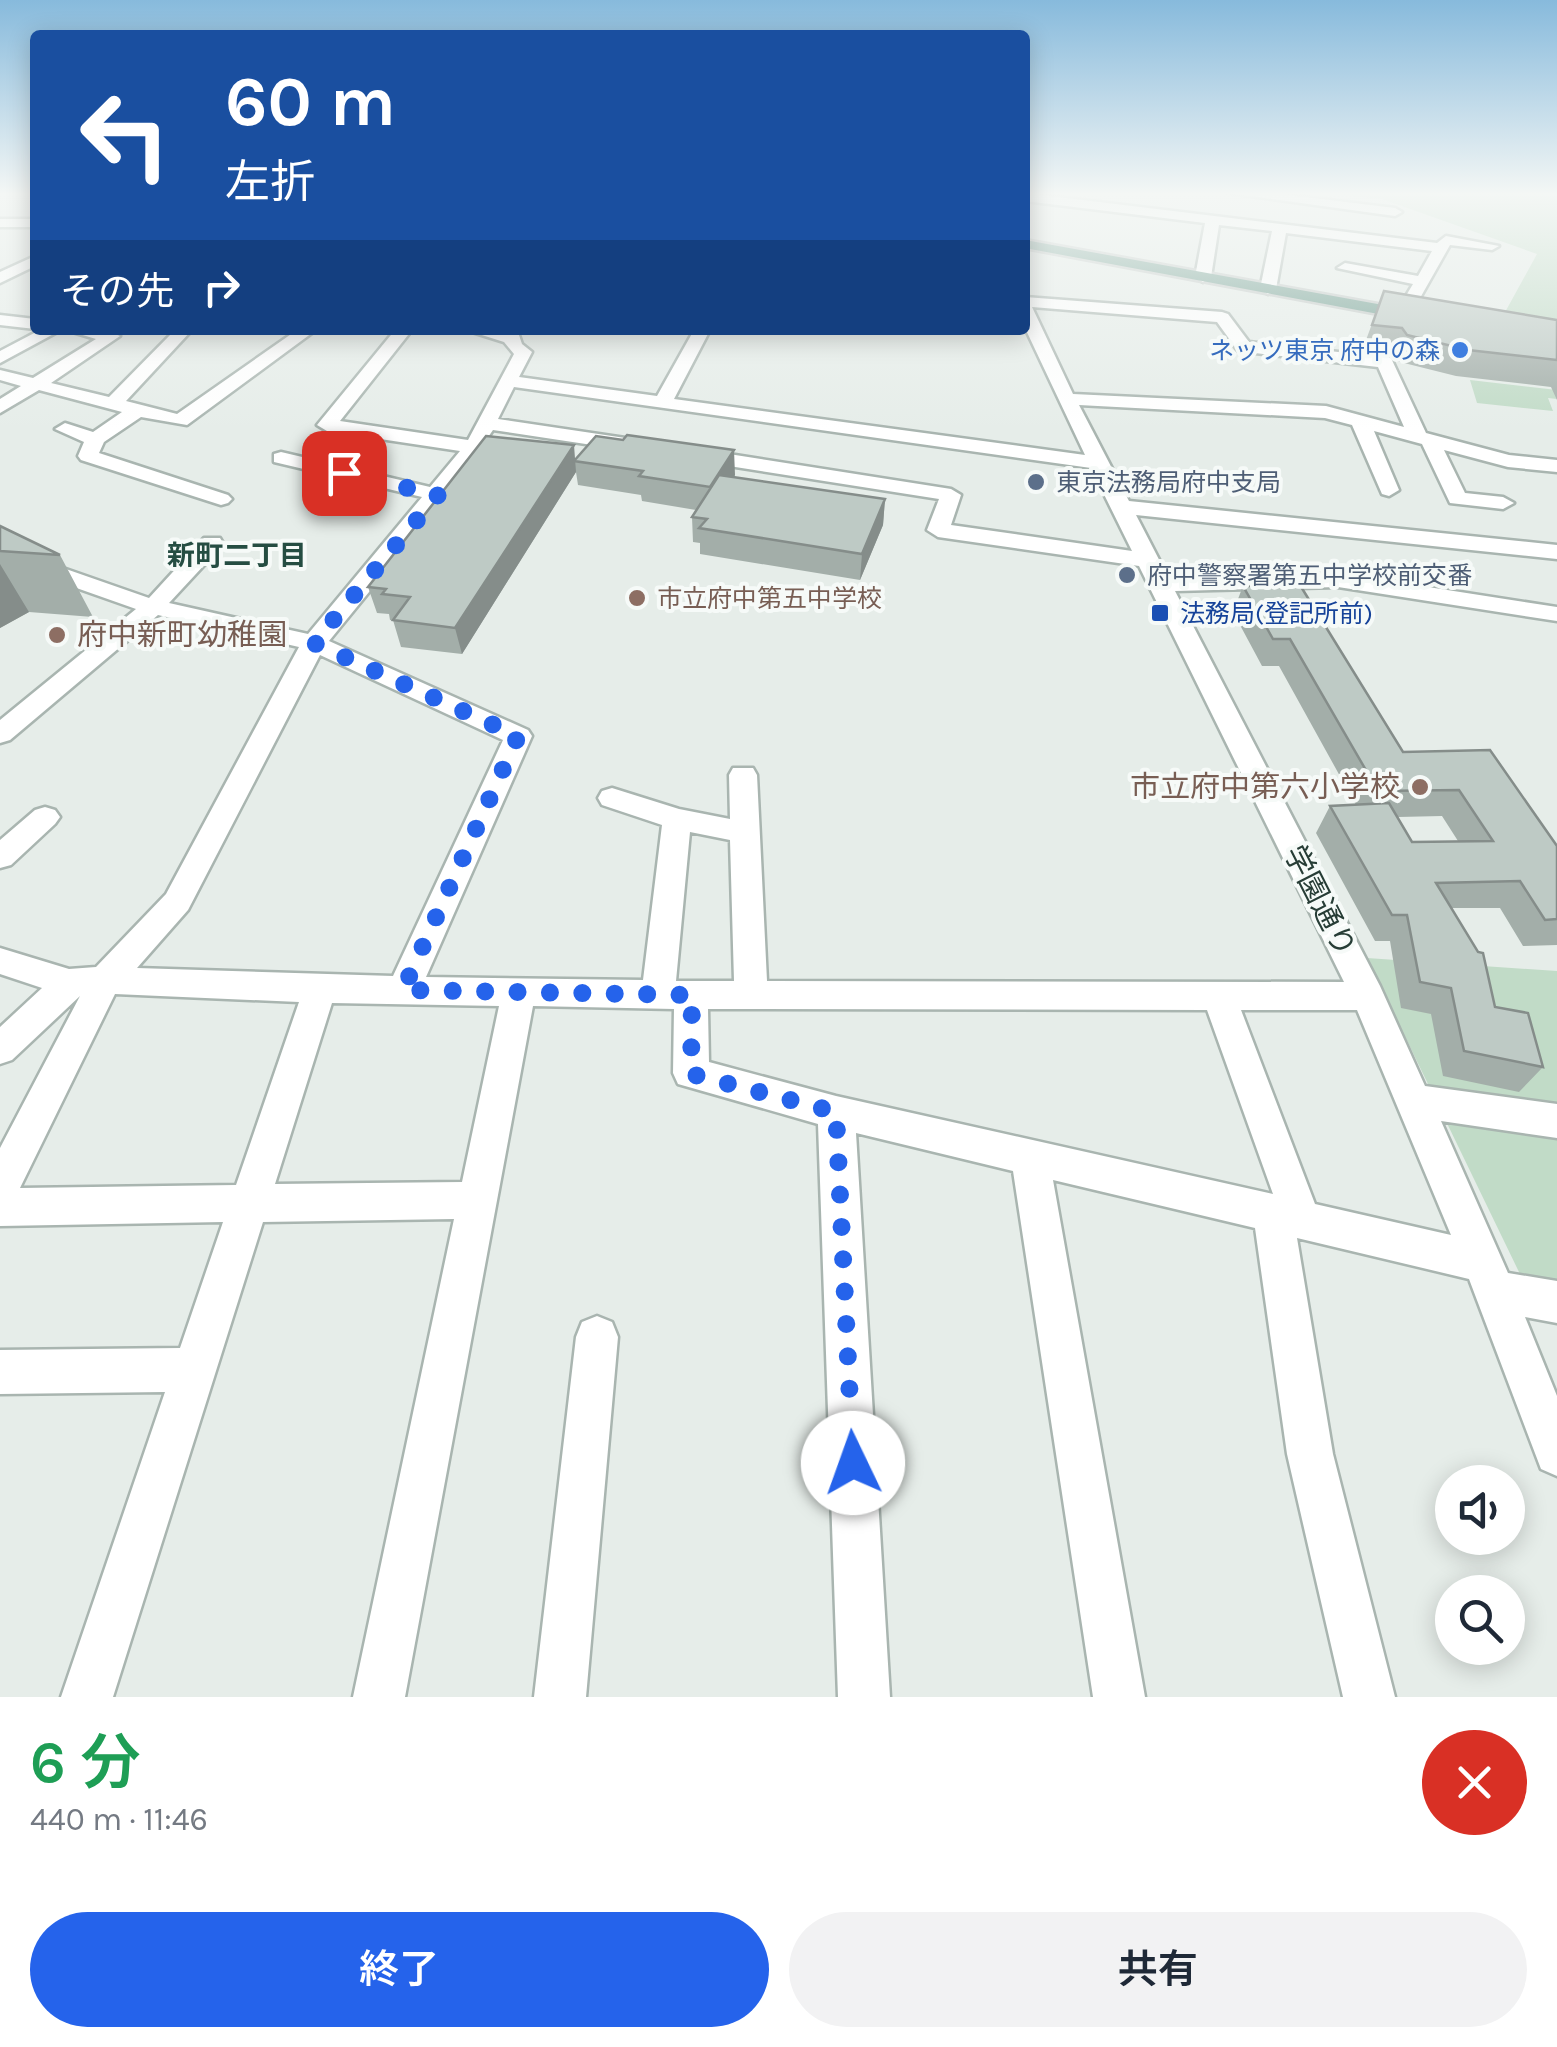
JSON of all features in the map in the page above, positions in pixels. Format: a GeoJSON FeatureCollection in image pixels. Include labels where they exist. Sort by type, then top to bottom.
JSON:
{"type":"FeatureCollection","features":[{"type":"Feature","properties":{"kind":"main road"},"geometry":{"type":"LineString","coordinates":[[1178,272],[1442,320]]}},
{"type":"Feature","properties":{"kind":"street"},"geometry":{"type":"LineString","coordinates":[[1204,277],[1205,272]]}},
{"type":"Feature","properties":{"kind":"street"},"geometry":{"type":"LineString","coordinates":[[1268,289],[1271,272]]}},
{"type":"Feature","properties":{"kind":"street"},"geometry":{"type":"LineString","coordinates":[[1372,272],[1422,280]]}},
{"type":"Feature","properties":{"kind":"street"},"geometry":{"type":"LineString","coordinates":[[1403,314],[1427,272]]}},
{"type":"Feature","properties":{"kind":"street"},"geometry":{"type":"LineString","coordinates":[[1030,312],[1222,317],[1244,347],[1385,362],[1456,499],[1503,503]]}},
{"type":"Feature","properties":{"kind":"street"},"geometry":{"type":"LineString","coordinates":[[0,320],[30,323]]}},
{"type":"Feature","properties":{"kind":"street","name":"学園通り"},"geometry":{"type":"LineString","coordinates":[[1030,320],[1368,996],[1489,1277],[1557,1454]]}},
{"type":"Feature","properties":{"kind":"street"},"geometry":{"type":"LineString","coordinates":[[0,358],[44,335]]}},
{"type":"Feature","properties":{"kind":"street"},"geometry":{"type":"LineString","coordinates":[[0,407],[122,338],[104,335]]}},
{"type":"Feature","properties":{"kind":"street"},"geometry":{"type":"LineString","coordinates":[[113,404],[160,344],[175,335]]}},
{"type":"Feature","properties":{"kind":"street"},"geometry":{"type":"LineString","coordinates":[[0,375],[180,421],[301,335]]}},
{"type":"Feature","properties":{"kind":"street"},"geometry":{"type":"LineString","coordinates":[[400,335],[328,425],[666,450],[729,435],[768,433],[1099,463]]}},
{"type":"Feature","properties":{"kind":"street"},"geometry":{"type":"LineString","coordinates":[[0,1187],[104,980],[177,902],[314,643],[438,495],[481,435],[524,352],[509,335]]}},
{"type":"Feature","properties":{"kind":"street"},"geometry":{"type":"LineString","coordinates":[[663,402],[699,335]]}},
{"type":"Feature","properties":{"kind":"street"},"geometry":{"type":"LineString","coordinates":[[507,381],[663,402],[729,435],[819,465],[951,495],[938,530],[1154,572],[1338,580],[1557,614]]}},
{"type":"Feature","properties":{"kind":"street"},"geometry":{"type":"LineString","coordinates":[[1067,399],[1326,412],[1508,461],[1557,466]]}},
{"type":"Feature","properties":{"kind":"street"},"geometry":{"type":"LineString","coordinates":[[138,410],[95,439],[88,456],[221,499]]}},
{"type":"Feature","properties":{"kind":"street"},"geometry":{"type":"LineString","coordinates":[[1360,421],[1389,490]]}},
{"type":"Feature","properties":{"kind":"street"},"geometry":{"type":"LineString","coordinates":[[65,429],[95,439]]}},
{"type":"Feature","properties":{"kind":"street"},"geometry":{"type":"LineString","coordinates":[[768,433],[819,465]]}},
{"type":"Feature","properties":{"kind":"street"},"geometry":{"type":"LineString","coordinates":[[281,458],[438,495]]}},
{"type":"Feature","properties":{"kind":"street"},"geometry":{"type":"LineString","coordinates":[[1122,507],[1557,552]]}},
{"type":"Feature","properties":{"kind":"street"},"geometry":{"type":"LineString","coordinates":[[0,734],[153,607],[212,544]]}},
{"type":"Feature","properties":{"kind":"street"},"geometry":{"type":"LineString","coordinates":[[0,553],[153,607],[314,643],[518,736],[403,990]]}},
{"type":"Feature","properties":{"kind":"street"},"geometry":{"type":"LineString","coordinates":[[743,776],[748,833],[750,994]]}},
{"type":"Feature","properties":{"kind":"street"},"geometry":{"type":"LineString","coordinates":[[612,798],[677,819],[748,833]]}},
{"type":"Feature","properties":{"kind":"street"},"geometry":{"type":"LineString","coordinates":[[0,857],[45,817]]}},
{"type":"Feature","properties":{"kind":"street"},"geometry":{"type":"LineString","coordinates":[[677,819],[675,994],[691,1074],[836,1112],[1287,1216],[1489,1277],[1557,1302]]}},
{"type":"Feature","properties":{"kind":"street"},"geometry":{"type":"LineString","coordinates":[[0,962],[68,983],[104,980],[320,989],[675,994],[1368,996]]}},
{"type":"Feature","properties":{"kind":"street"},"geometry":{"type":"LineString","coordinates":[[0,1050],[68,983]]}},
{"type":"Feature","properties":{"kind":"street"},"geometry":{"type":"LineString","coordinates":[[87,1697],[320,989]]}},
{"type":"Feature","properties":{"kind":"street"},"geometry":{"type":"LineString","coordinates":[[378,1697],[519,992]]}},
{"type":"Feature","properties":{"kind":"street"},"geometry":{"type":"LineString","coordinates":[[1219,995],[1287,1216],[1310,1454],[1369,1697]]}},
{"type":"Feature","properties":{"kind":"street"},"geometry":{"type":"LineString","coordinates":[[1415,1101],[1557,1122]]}},
{"type":"Feature","properties":{"kind":"street"},"geometry":{"type":"LineString","coordinates":[[836,1112],[864,1697]]}},
{"type":"Feature","properties":{"kind":"street"},"geometry":{"type":"LineString","coordinates":[[1030,1156],[1119,1697]]}},
{"type":"Feature","properties":{"kind":"street"},"geometry":{"type":"LineString","coordinates":[[0,1207],[476,1200]]}},
{"type":"Feature","properties":{"kind":"street"},"geometry":{"type":"LineString","coordinates":[[560,1697],[597,1337]]}},
{"type":"Feature","properties":{"kind":"street"},"geometry":{"type":"LineString","coordinates":[[0,1372],[194,1370]]}},
{"type":"Feature","properties":{"kind":"green space"},"geometry":{"type":"Polygon","coordinates":[[[1527,272],[1557,272],[1557,337],[1498,325],[1527,272]]]}},
{"type":"Feature","properties":{"kind":"green space"},"geometry":{"type":"Polygon","coordinates":[[[1470,380],[1557,390],[1557,399],[1548,398],[1553,411],[1477,403],[1470,380]]]}},
{"type":"Feature","properties":{"kind":"green space"},"geometry":{"type":"Polygon","coordinates":[[[1367,958],[1557,971],[1557,1306],[1534,1303],[1367,958]]]}},
{"type":"Feature","properties":{"kind":"building"},"geometry":{"type":"Polygon","coordinates":[[[1384,291],[1557,320],[1557,360],[1468,350],[1407,335],[1402,328],[1372,325],[1384,291]]]}},
{"type":"Feature","properties":{"kind":"building"},"geometry":{"type":"Polygon","coordinates":[[[627,435],[734,450],[710,487],[639,476],[643,471],[574,461],[596,436],[623,440],[627,435]]]}},
{"type":"Feature","properties":{"kind":"building"},"geometry":{"type":"Polygon","coordinates":[[[486,436],[574,445],[455,628],[393,620],[410,597],[382,594],[386,589],[368,587],[486,436]]]}},
{"type":"Feature","properties":{"kind":"building"},"geometry":{"type":"Polygon","coordinates":[[[719,475],[885,499],[862,554],[699,528],[707,519],[692,517],[719,475]]]}},
{"type":"Feature","properties":{"kind":"building"},"geometry":{"type":"Polygon","coordinates":[[[0,526],[60,555],[0,551],[0,526]]]}},
{"type":"Feature","properties":{"kind":"building"},"geometry":{"type":"Polygon","coordinates":[[[1295,577],[1403,752],[1490,750],[1557,846],[1557,919],[1545,920],[1520,881],[1436,883],[1478,952],[1483,953],[1495,1007],[1528,1013],[1543,1067],[1464,1051],[1451,988],[1420,982],[1407,915],[1392,915],[1330,806],[1389,803],[1412,842],[1493,841],[1459,790],[1378,791],[1290,639],[1273,639],[1243,586],[1253,586],[1249,578],[1295,577]]]}},
{"type":"Feature","properties":{"kind":"place","name":"ネッツ東京 府中の森"},"geometry":{"type":"Point","coordinates":[1460,350]}},
{"type":"Feature","properties":{"kind":"place","name":"東京法務局府中支局"},"geometry":{"type":"Point","coordinates":[1036,482]}},
{"type":"Feature","properties":{"kind":"place","name":"府中警察署第五中学校前交番"},"geometry":{"type":"Point","coordinates":[1127,575]}},
{"type":"Feature","properties":{"kind":"place","name":"市立府中第五中学校"},"geometry":{"type":"Point","coordinates":[637,598]}},
{"type":"Feature","properties":{"kind":"place","name":"法務局(登記所前)"},"geometry":{"type":"Point","coordinates":[1160,613]}},
{"type":"Feature","properties":{"kind":"place","name":"府中新町幼稚園"},"geometry":{"type":"Point","coordinates":[57,635]}},
{"type":"Feature","properties":{"kind":"place","name":"市立府中第六小学校"},"geometry":{"type":"Point","coordinates":[1420,787]}},
{"type":"Feature","properties":{"kind":"district","name":"新町二丁目"},"geometry":{"type":"Point","coordinates":[237,555]}},
{"type":"Feature","properties":{"kind":"route"},"geometry":{"type":"LineString","coordinates":[[344,473],[438,495],[314,643],[518,736],[403,990],[692,995],[691,1074],[836,1112],[853,1463]]}}]}
